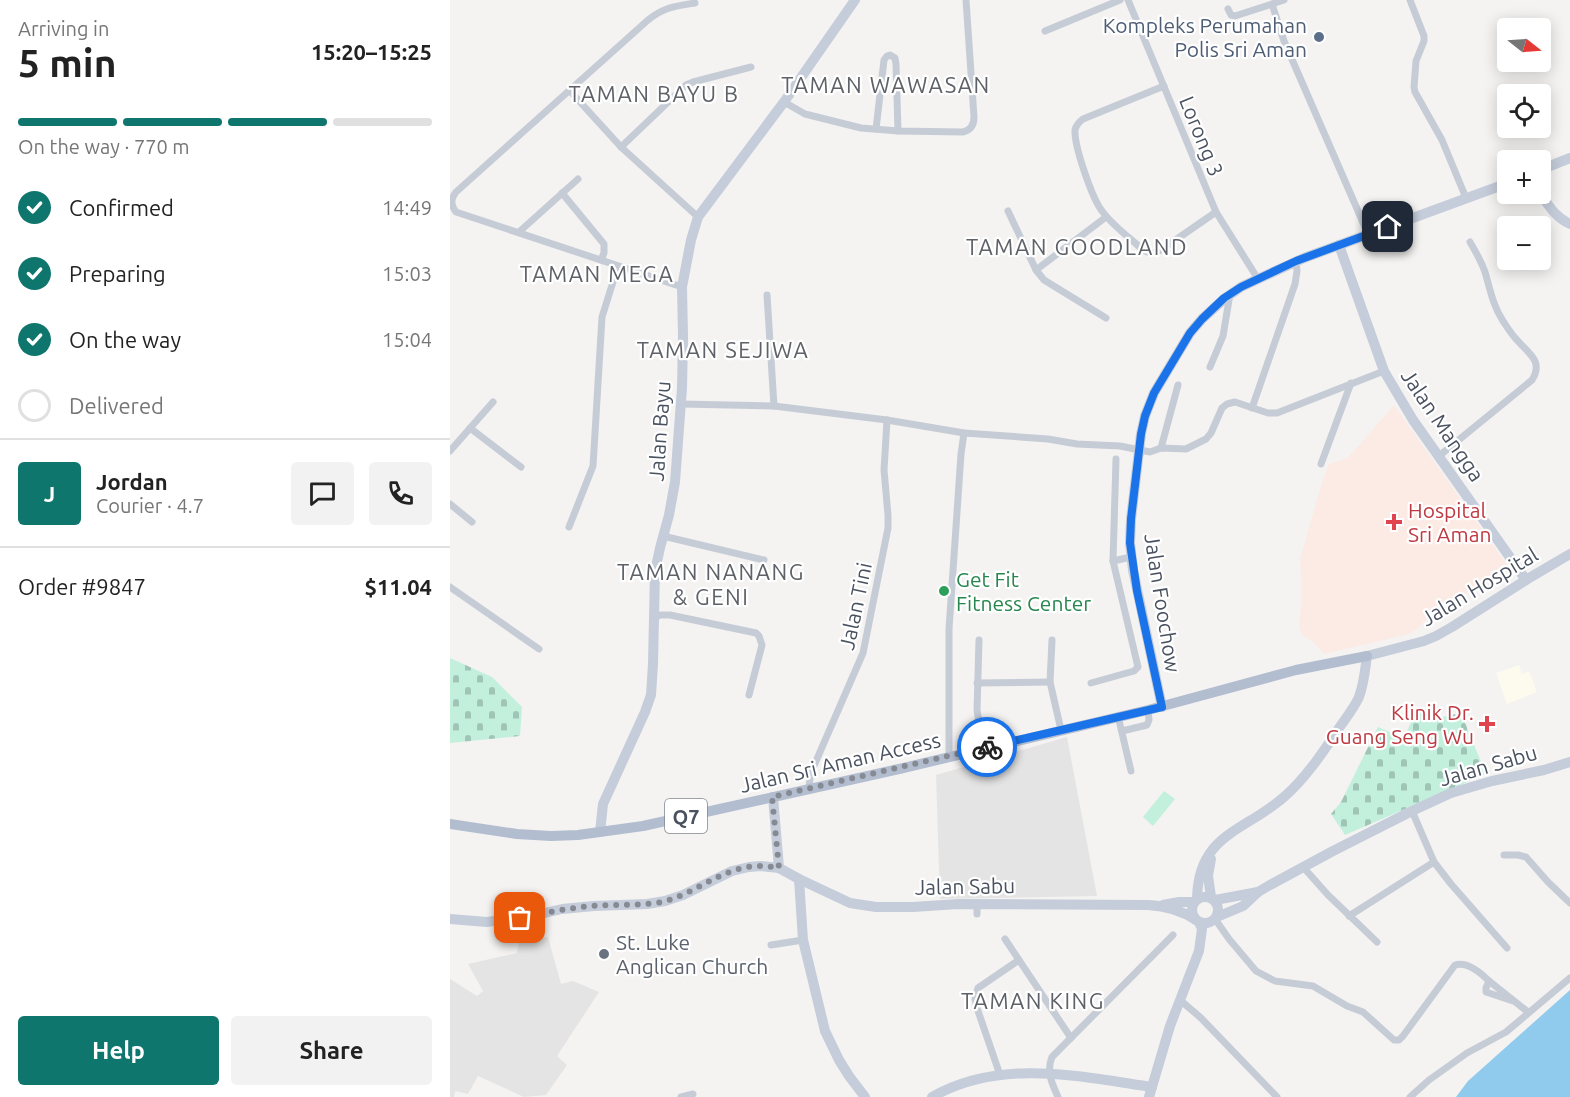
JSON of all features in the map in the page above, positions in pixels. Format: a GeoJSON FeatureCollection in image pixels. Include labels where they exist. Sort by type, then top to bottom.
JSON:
{"type":"FeatureCollection","features":[{"type":"Feature","properties":{"kind":"main road","name":"Jalan Sri Aman Access"},"geometry":{"type":"LineString","coordinates":[[600,832],[643,826],[809,789],[1162,707],[1296,670],[1367,656]]}},
{"type":"Feature","properties":{"kind":"main road","name":"Q7"},"geometry":{"type":"LineString","coordinates":[[450,824],[517,834],[551,836],[600,832]]}},
{"type":"Feature","properties":{"kind":"street","name":"Jalan Bayu"},"geometry":{"type":"LineString","coordinates":[[600,832],[603,804],[651,695],[655,571],[674,495],[681,404],[682,287],[698,217],[784,102],[855,0]]}},
{"type":"Feature","properties":{"kind":"street"},"geometry":{"type":"LineString","coordinates":[[784,102],[805,114],[861,128],[898,131],[967,131],[973,125],[974,117],[966,0]]}},
{"type":"Feature","properties":{"kind":"street"},"geometry":{"type":"LineString","coordinates":[[1045,31],[1120,0]]}},
{"type":"Feature","properties":{"kind":"street","name":"Lorong 3"},"geometry":{"type":"LineString","coordinates":[[1128,0],[1216,212],[1258,279]]}},
{"type":"Feature","properties":{"kind":"street"},"geometry":{"type":"LineString","coordinates":[[1228,9],[1231,15],[1235,16],[1284,0]]}},
{"type":"Feature","properties":{"kind":"street"},"geometry":{"type":"LineString","coordinates":[[1410,0],[1424,36],[1416,61],[1414,87],[1442,140],[1466,198]]}},
{"type":"Feature","properties":{"kind":"street"},"geometry":{"type":"LineString","coordinates":[[682,287],[456,212],[451,202],[456,192],[659,11],[695,3]]}},
{"type":"Feature","properties":{"kind":"street"},"geometry":{"type":"LineString","coordinates":[[1272,4],[1284,41],[1368,234]]}},
{"type":"Feature","properties":{"kind":"street"},"geometry":{"type":"LineString","coordinates":[[876,129],[883,64],[885,57],[891,55],[896,64],[898,131]]}},
{"type":"Feature","properties":{"kind":"street"},"geometry":{"type":"LineString","coordinates":[[621,147],[686,85],[751,67]]}},
{"type":"Feature","properties":{"kind":"street"},"geometry":{"type":"LineString","coordinates":[[1164,86],[1083,119],[1077,125],[1076,139],[1087,181],[1095,200],[1107,217],[1149,254],[1154,254],[1216,212]]}},
{"type":"Feature","properties":{"kind":"street"},"geometry":{"type":"LineString","coordinates":[[570,91],[621,147],[698,217]]}},
{"type":"Feature","properties":{"kind":"street"},"geometry":{"type":"LineString","coordinates":[[1551,166],[1570,158]]}},
{"type":"Feature","properties":{"kind":"street"},"geometry":{"type":"LineString","coordinates":[[519,232],[578,178]]}},
{"type":"Feature","properties":{"kind":"street","name":"Jalan Foochow"},"geometry":{"type":"LineString","coordinates":[[1162,707],[1131,557],[1131,519],[1150,450],[1145,416],[1162,378],[1190,333],[1202,319],[1241,287],[1258,279],[1296,270],[1339,245],[1497,187]]}},
{"type":"Feature","properties":{"kind":"street"},"geometry":{"type":"LineString","coordinates":[[562,194],[604,244],[601,260]]}},
{"type":"Feature","properties":{"kind":"street"},"geometry":{"type":"LineString","coordinates":[[1547,204],[1556,215],[1570,224]]}},
{"type":"Feature","properties":{"kind":"street"},"geometry":{"type":"LineString","coordinates":[[1008,211],[1036,270],[1044,279],[1106,318]]}},
{"type":"Feature","properties":{"kind":"street"},"geometry":{"type":"LineString","coordinates":[[1036,270],[1107,217]]}},
{"type":"Feature","properties":{"kind":"street"},"geometry":{"type":"LineString","coordinates":[[1439,456],[1532,380],[1537,367],[1534,358],[1516,339],[1498,313],[1485,272],[1470,242]]}},
{"type":"Feature","properties":{"kind":"street","name":"Jalan Mangga"},"geometry":{"type":"LineString","coordinates":[[1339,245],[1384,371],[1413,420],[1526,580]]}},
{"type":"Feature","properties":{"kind":"street"},"geometry":{"type":"LineString","coordinates":[[569,527],[593,466],[602,317],[618,266]]}},
{"type":"Feature","properties":{"kind":"street"},"geometry":{"type":"LineString","coordinates":[[1252,408],[1296,270]]}},
{"type":"Feature","properties":{"kind":"street"},"geometry":{"type":"LineString","coordinates":[[1210,367],[1223,336],[1230,294]]}},
{"type":"Feature","properties":{"kind":"street"},"geometry":{"type":"LineString","coordinates":[[767,295],[774,406]]}},
{"type":"Feature","properties":{"kind":"street"},"geometry":{"type":"LineString","coordinates":[[681,404],[774,406],[887,420],[964,433],[1150,450],[1186,449],[1206,440],[1222,408],[1227,404],[1235,402],[1268,413],[1277,413],[1384,371]]}},
{"type":"Feature","properties":{"kind":"street"},"geometry":{"type":"LineString","coordinates":[[1321,464],[1351,383]]}},
{"type":"Feature","properties":{"kind":"street"},"geometry":{"type":"LineString","coordinates":[[1150,450],[1178,385]]}},
{"type":"Feature","properties":{"kind":"street"},"geometry":{"type":"LineString","coordinates":[[450,451],[493,402]]}},
{"type":"Feature","properties":{"kind":"street","name":"Jalan Tini"},"geometry":{"type":"LineString","coordinates":[[809,789],[813,768],[864,648],[888,528],[884,470],[887,420]]}},
{"type":"Feature","properties":{"kind":"street"},"geometry":{"type":"LineString","coordinates":[[470,428],[520,468]]}},
{"type":"Feature","properties":{"kind":"street"},"geometry":{"type":"LineString","coordinates":[[949,756],[949,630],[964,433]]}},
{"type":"Feature","properties":{"kind":"street"},"geometry":{"type":"LineString","coordinates":[[1091,682],[1134,671],[1138,667],[1113,561],[1116,459]]}},
{"type":"Feature","properties":{"kind":"street"},"geometry":{"type":"LineString","coordinates":[[450,504],[472,522]]}},
{"type":"Feature","properties":{"kind":"street"},"geometry":{"type":"LineString","coordinates":[[663,536],[764,560]]}},
{"type":"Feature","properties":{"kind":"street","name":"Jalan Hospital"},"geometry":{"type":"LineString","coordinates":[[1367,656],[1436,636],[1570,554]]}},
{"type":"Feature","properties":{"kind":"street"},"geometry":{"type":"LineString","coordinates":[[1113,561],[1131,557]]}},
{"type":"Feature","properties":{"kind":"street"},"geometry":{"type":"LineString","coordinates":[[450,587],[539,649]]}},
{"type":"Feature","properties":{"kind":"street"},"geometry":{"type":"LineString","coordinates":[[653,619],[660,615],[670,615],[756,633],[762,645],[749,695]]}},
{"type":"Feature","properties":{"kind":"street"},"geometry":{"type":"LineString","coordinates":[[980,640],[977,710],[983,748]]}},
{"type":"Feature","properties":{"kind":"street"},"geometry":{"type":"LineString","coordinates":[[1052,640],[1050,682],[1061,730]]}},
{"type":"Feature","properties":{"kind":"street"},"geometry":{"type":"LineString","coordinates":[[1199,951],[1202,929],[1192,909],[1196,901],[1197,882],[1202,866],[1212,849],[1227,835],[1270,809],[1305,776],[1359,697],[1364,682],[1367,656]]}},
{"type":"Feature","properties":{"kind":"street"},"geometry":{"type":"LineString","coordinates":[[977,682],[1050,682]]}},
{"type":"Feature","properties":{"kind":"street"},"geometry":{"type":"LineString","coordinates":[[1122,731],[1147,725],[1148,710]]}},
{"type":"Feature","properties":{"kind":"street"},"geometry":{"type":"LineString","coordinates":[[1118,716],[1131,771]]}},
{"type":"Feature","properties":{"kind":"street","name":"Jalan Sabu"},"geometry":{"type":"LineString","coordinates":[[1258,892],[1412,811],[1451,794],[1470,787],[1570,762]]}},
{"type":"Feature","properties":{"kind":"street"},"geometry":{"type":"LineString","coordinates":[[450,918],[487,922],[562,909],[647,904],[683,895],[732,871],[760,866],[779,868],[772,797]]}},
{"type":"Feature","properties":{"kind":"street"},"geometry":{"type":"LineString","coordinates":[[1412,811],[1434,861],[1507,948]]}},
{"type":"Feature","properties":{"kind":"street"},"geometry":{"type":"LineString","coordinates":[[932,1097],[961,1083],[1018,1073],[1049,1073],[1150,1092],[1179,1000],[1219,908],[1213,899],[1208,870],[1219,843]]}},
{"type":"Feature","properties":{"kind":"street"},"geometry":{"type":"LineString","coordinates":[[1504,855],[1526,857],[1570,903]]}},
{"type":"Feature","properties":{"kind":"street"},"geometry":{"type":"LineString","coordinates":[[1349,916],[1434,861]]}},
{"type":"Feature","properties":{"kind":"street","name":"Jalan Sabu"},"geometry":{"type":"LineString","coordinates":[[779,868],[850,903],[867,906],[977,909],[1160,906]]}},
{"type":"Feature","properties":{"kind":"street"},"geometry":{"type":"LineString","coordinates":[[1304,868],[1328,896],[1377,942]]}},
{"type":"Feature","properties":{"kind":"street"},"geometry":{"type":"LineString","coordinates":[[799,879],[803,940],[825,1031],[838,1060],[866,1097]]}},
{"type":"Feature","properties":{"kind":"street"},"geometry":{"type":"LineString","coordinates":[[1160,906],[1196,901],[1204,896],[1213,899],[1258,892]]}},
{"type":"Feature","properties":{"kind":"street"},"geometry":{"type":"LineString","coordinates":[[1160,906],[1185,913],[1203,923],[1243,906],[1258,892]]}},
{"type":"Feature","properties":{"kind":"street"},"geometry":{"type":"LineString","coordinates":[[1215,919],[1228,939],[1256,971],[1275,981],[1313,986],[1347,1006],[1363,1012],[1394,1040],[1399,1040],[1403,1036],[1455,965],[1464,964],[1479,973],[1528,1012]]}},
{"type":"Feature","properties":{"kind":"street"},"geometry":{"type":"LineString","coordinates":[[1058,1097],[1049,1073],[1052,1057],[1173,934]]}},
{"type":"Feature","properties":{"kind":"street"},"geometry":{"type":"LineString","coordinates":[[1005,939],[1071,1038]]}},
{"type":"Feature","properties":{"kind":"street"},"geometry":{"type":"LineString","coordinates":[[771,945],[803,940]]}},
{"type":"Feature","properties":{"kind":"street"},"geometry":{"type":"LineString","coordinates":[[1000,1075],[975,999],[978,988],[1019,960]]}},
{"type":"Feature","properties":{"kind":"street"},"geometry":{"type":"LineString","coordinates":[[1410,1097],[1429,1080],[1467,1053],[1506,1032],[1570,978]]}},
{"type":"Feature","properties":{"kind":"street"},"geometry":{"type":"LineString","coordinates":[[1179,1000],[1201,1018],[1277,1097]]}},
{"type":"Feature","properties":{"kind":"street"},"geometry":{"type":"LineString","coordinates":[[681,1097],[693,1094]]}},
{"type":"Feature","properties":{"kind":"shaded area","name":"Hospital Sri Aman"},"geometry":{"type":"Polygon","coordinates":[[[1394,405],[1510,569],[1447,602],[1409,634],[1324,654],[1313,642],[1302,635],[1299,627],[1302,593],[1300,559],[1329,464],[1348,458],[1394,405]]]}},
{"type":"Feature","properties":{"kind":"shaded area"},"geometry":{"type":"Polygon","coordinates":[[[1519,665],[1522,674],[1529,671],[1537,692],[1507,704],[1496,673],[1519,665]]]}},
{"type":"Feature","properties":{"kind":"shaded area"},"geometry":{"type":"Polygon","coordinates":[[[1067,737],[1097,896],[940,899],[936,775],[1067,737]]]}},
{"type":"Feature","properties":{"kind":"shaded area"},"geometry":{"type":"Polygon","coordinates":[[[548,937],[561,984],[573,981],[599,992],[557,1056],[567,1065],[546,1095],[524,1097],[478,1076],[468,1094],[455,1091],[454,1097],[450,1097],[450,979],[477,996],[483,991],[468,964],[517,953],[519,941],[548,937]]]}},
{"type":"Feature","properties":{"kind":"green space"},"geometry":{"type":"Polygon","coordinates":[[[450,658],[492,677],[522,707],[520,736],[450,743],[450,658]]]}},
{"type":"Feature","properties":{"kind":"green space"},"geometry":{"type":"Polygon","coordinates":[[[1416,711],[1437,718],[1461,713],[1486,774],[1345,835],[1331,814],[1341,802],[1378,727],[1404,738],[1416,711]]]}},
{"type":"Feature","properties":{"kind":"green space"},"geometry":{"type":"Polygon","coordinates":[[[1164,791],[1175,799],[1153,826],[1143,817],[1164,791]]]}},
{"type":"Feature","properties":{"kind":"water"},"geometry":{"type":"Polygon","coordinates":[[[1570,990],[1570,1097],[1456,1097],[1468,1081],[1570,990]]]}},
{"type":"Feature","properties":{"kind":"way so far"},"geometry":{"type":"LineString","coordinates":[[520,918],[562,909],[664,901],[683,895],[732,871],[760,866],[779,868],[772,797],[987,747]]}},
{"type":"Feature","properties":{"kind":"place","name":"Kompleks Perumahan Polis Sri Aman"},"geometry":{"type":"Point","coordinates":[1319,37]}},
{"type":"Feature","properties":{"kind":"place","name":"Hospital Sri Aman"},"geometry":{"type":"Point","coordinates":[1394,522]}},
{"type":"Feature","properties":{"kind":"place","name":"Get Fit Fitness Center"},"geometry":{"type":"Point","coordinates":[944,591]}},
{"type":"Feature","properties":{"kind":"place","name":"Klinik Dr. Guang Seng Wu"},"geometry":{"type":"Point","coordinates":[1487,724]}},
{"type":"Feature","properties":{"kind":"place","name":"St. Luke Anglican Church"},"geometry":{"type":"Point","coordinates":[604,954]}},
{"type":"Feature","properties":{"kind":"district","name":"TAMAN WAWASAN"},"geometry":{"type":"Point","coordinates":[886,84]}},
{"type":"Feature","properties":{"kind":"district","name":"TAMAN BAYU B"},"geometry":{"type":"Point","coordinates":[654,93]}},
{"type":"Feature","properties":{"kind":"district","name":"TAMAN GOODLAND"},"geometry":{"type":"Point","coordinates":[1077,246]}},
{"type":"Feature","properties":{"kind":"district","name":"TAMAN MEGA"},"geometry":{"type":"Point","coordinates":[597,273]}},
{"type":"Feature","properties":{"kind":"district","name":"TAMAN SEJIWA"},"geometry":{"type":"Point","coordinates":[723,349]}},
{"type":"Feature","properties":{"kind":"district","name":"TAMAN NANANG & GENI"},"geometry":{"type":"Point","coordinates":[711,584]}},
{"type":"Feature","properties":{"kind":"district","name":"TAMAN KING"},"geometry":{"type":"Point","coordinates":[1033,1000]}},
{"type":"Feature","properties":{"kind":"route"},"geometry":{"type":"LineString","coordinates":[[987,747],[1162,707],[1137,591],[1130,543],[1141,434],[1154,393],[1190,333],[1224,298],[1241,287],[1296,261],[1388,227]]}}]}
